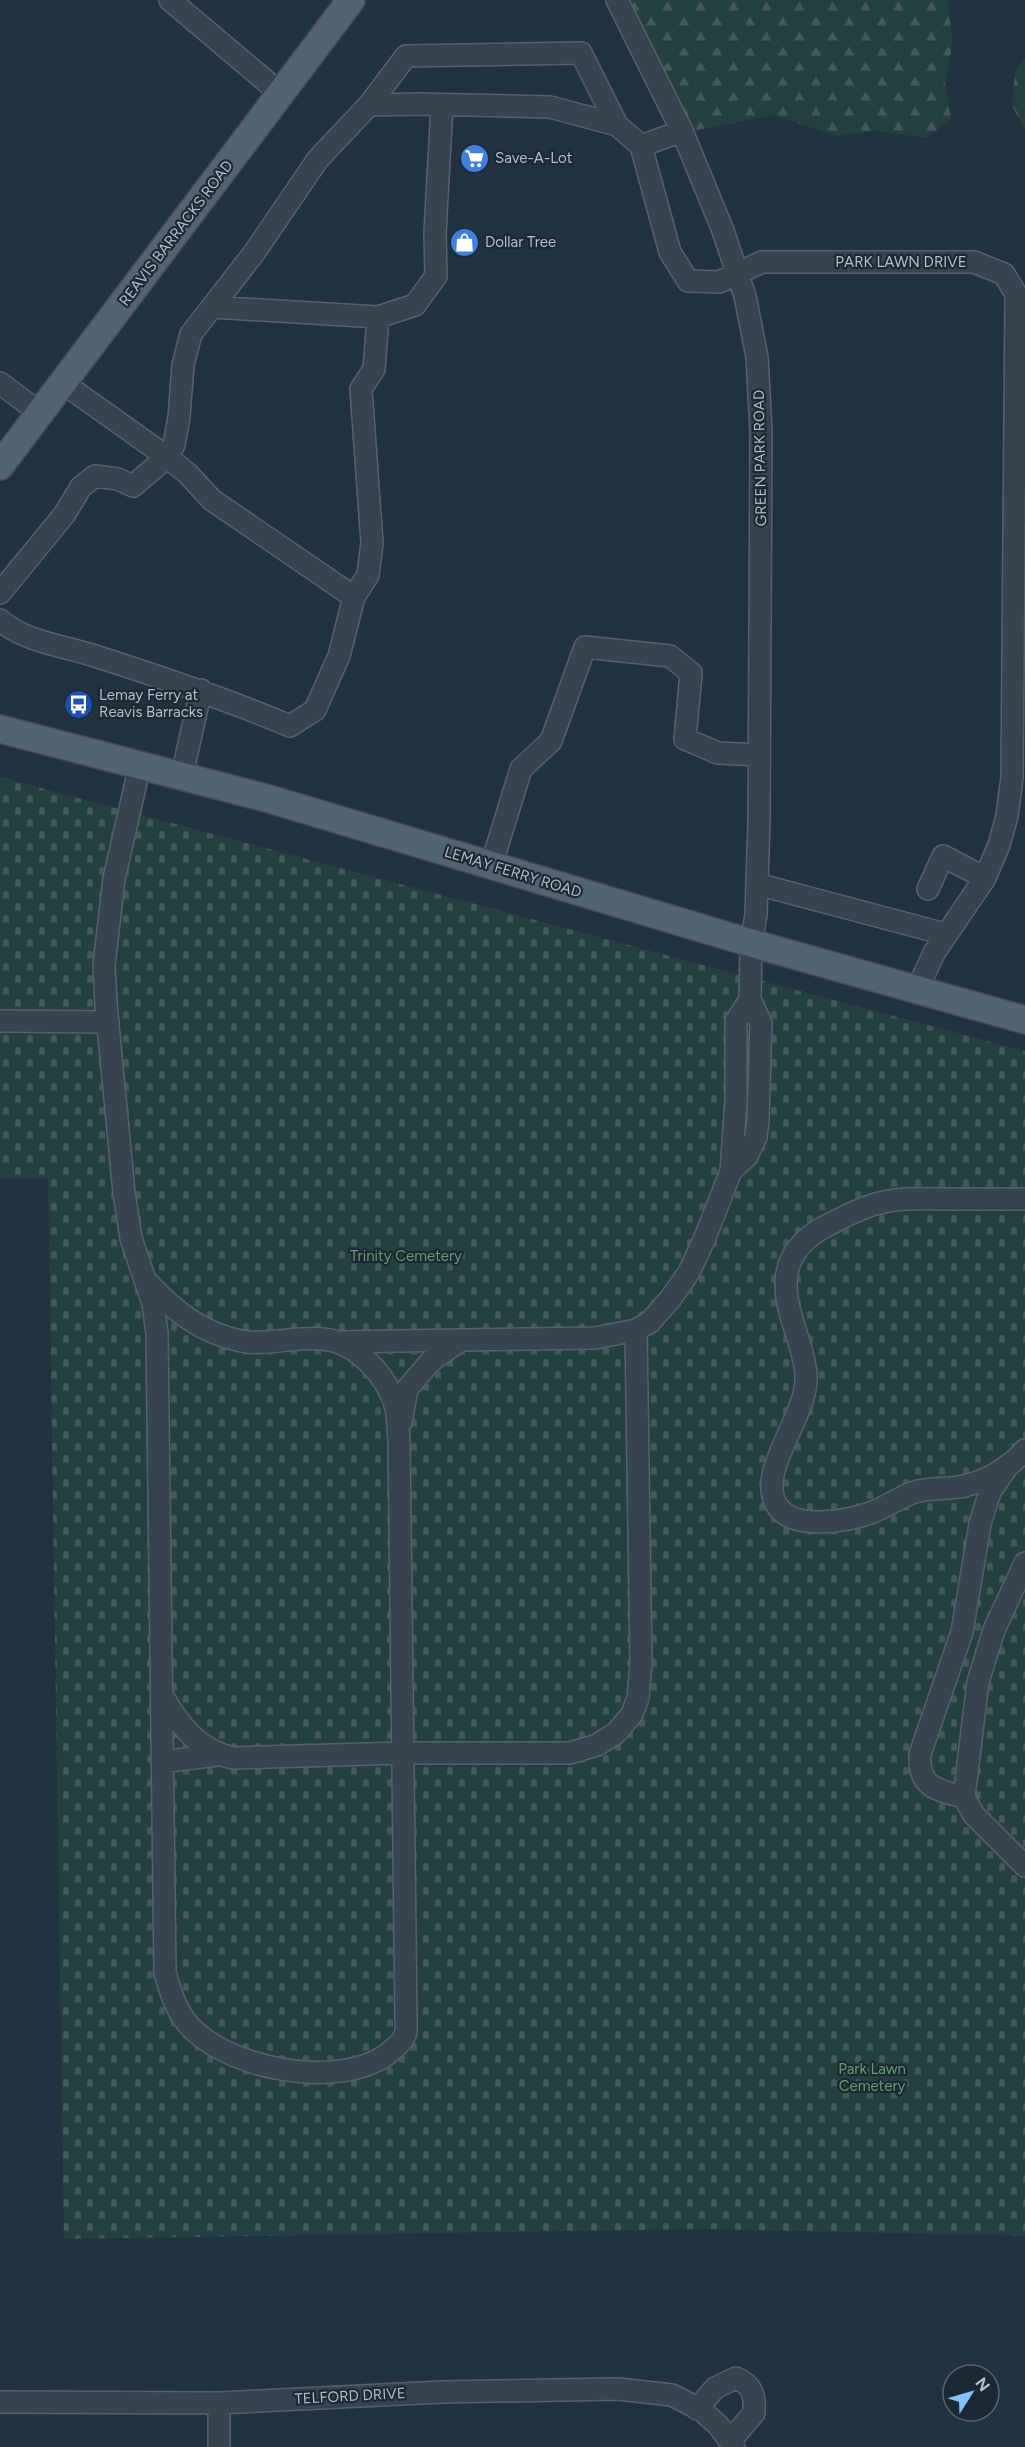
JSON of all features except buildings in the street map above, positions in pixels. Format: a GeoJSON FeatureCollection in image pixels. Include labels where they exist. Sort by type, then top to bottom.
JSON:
{"type":"FeatureCollection","features":[{"type":"Feature","properties":{"kind":"main road","name":"REAVIS BARRACKS ROAD"},"geometry":{"type":"LineString","coordinates":[[0,466],[351,0]]}},
{"type":"Feature","properties":{"kind":"main road","name":"LEMAY FERRY ROAD"},"geometry":{"type":"LineString","coordinates":[[0,729],[182,775],[751,943],[1025,1020]]}},
{"type":"Feature","properties":{"kind":"street"},"geometry":{"type":"LineString","coordinates":[[170,0],[280,93]]}},
{"type":"Feature","properties":{"kind":"street","name":"GREEN PARK ROAD"},"geometry":{"type":"LineString","coordinates":[[617,0],[682,131],[738,272],[752,326],[761,431],[756,915],[751,943],[750,1000],[736,1021],[736,1101],[731,1171],[689,1272],[650,1322],[636,1330]]}},
{"type":"Feature","properties":{"kind":"street"},"geometry":{"type":"LineString","coordinates":[[0,593],[64,515],[81,487],[95,476],[118,479],[134,486],[167,457],[174,445],[179,417],[183,365],[191,334],[254,253],[318,159],[369,105],[406,56],[581,53],[617,125],[641,146],[682,131]]}},
{"type":"Feature","properties":{"kind":"street"},"geometry":{"type":"LineString","coordinates":[[369,105],[550,107],[617,125]]}},
{"type":"Feature","properties":{"kind":"street"},"geometry":{"type":"LineString","coordinates":[[212,307],[378,318],[415,305],[436,276],[435,232],[442,105]]}},
{"type":"Feature","properties":{"kind":"street","name":"PARK LAWN DRIVE"},"geometry":{"type":"LineString","coordinates":[[641,146],[670,252],[688,281],[719,282],[762,262],[974,262],[1004,274],[1016,294],[1012,777],[1007,816],[999,845],[985,878],[945,934],[917,990]]}},
{"type":"Feature","properties":{"kind":"street"},"geometry":{"type":"LineString","coordinates":[[0,620],[8,627],[33,638],[201,690],[290,726],[315,710],[339,656],[354,597],[368,575],[372,543],[361,389],[374,369],[378,318]]}},
{"type":"Feature","properties":{"kind":"street"},"geometry":{"type":"LineString","coordinates":[[0,383],[40,413]]}},
{"type":"Feature","properties":{"kind":"street"},"geometry":{"type":"LineString","coordinates":[[63,383],[167,457],[188,474],[212,500],[354,597]]}},
{"type":"Feature","properties":{"kind":"street"},"geometry":{"type":"LineString","coordinates":[[491,866],[521,770],[550,741],[585,647],[669,656],[691,673],[685,739],[718,753],[759,755]]}},
{"type":"Feature","properties":{"kind":"street"},"geometry":{"type":"LineString","coordinates":[[182,775],[201,690]]}},
{"type":"Feature","properties":{"kind":"street"},"geometry":{"type":"LineString","coordinates":[[140,765],[114,879],[104,965],[124,1193],[131,1238],[146,1281],[157,1333],[165,1972],[171,1994],[184,2020],[204,2038],[235,2056],[270,2068],[316,2072],[346,2072],[368,2066],[384,2057],[405,2035],[399,1440],[396,1408],[386,1383],[368,1362],[337,1342]]}},
{"type":"Feature","properties":{"kind":"street"},"geometry":{"type":"LineString","coordinates":[[928,888],[943,856],[985,878]]}},
{"type":"Feature","properties":{"kind":"street"},"geometry":{"type":"LineString","coordinates":[[757,884],[945,934]]}},
{"type":"Feature","properties":{"kind":"street"},"geometry":{"type":"LineString","coordinates":[[0,1022],[108,1022]]}},
{"type":"Feature","properties":{"kind":"street"},"geometry":{"type":"LineString","coordinates":[[1008,1467],[969,1484],[918,1491],[854,1518],[816,1522],[800,1521],[786,1516],[776,1505],[772,1493],[778,1460],[805,1396],[806,1375],[786,1297],[787,1273],[792,1257],[801,1245],[813,1233],[876,1204],[905,1199],[1025,1199]]}},
{"type":"Feature","properties":{"kind":"street"},"geometry":{"type":"LineString","coordinates":[[146,1281],[187,1319],[222,1336],[243,1342],[323,1339],[337,1342],[596,1338],[636,1330],[641,1664],[638,1698],[632,1714],[616,1733],[597,1745],[570,1753],[402,1753],[233,1758],[217,1755],[162,1762]]}},
{"type":"Feature","properties":{"kind":"street"},"geometry":{"type":"LineString","coordinates":[[399,1440],[407,1389],[431,1361],[461,1340]]}},
{"type":"Feature","properties":{"kind":"street"},"geometry":{"type":"LineString","coordinates":[[964,1797],[939,1791],[929,1785],[922,1777],[919,1768],[920,1754],[962,1632],[986,1504],[991,1490],[1008,1467],[1025,1450]]}},
{"type":"Feature","properties":{"kind":"street"},"geometry":{"type":"LineString","coordinates":[[1025,1563],[994,1629],[978,1682],[964,1797],[974,1815],[1025,1866]]}},
{"type":"Feature","properties":{"kind":"street"},"geometry":{"type":"LineString","coordinates":[[162,1695],[175,1718],[189,1735],[201,1746],[217,1755]]}},
{"type":"Feature","properties":{"kind":"street","name":"TELFORD DRIVE"},"geometry":{"type":"LineString","coordinates":[[0,2402],[219,2403],[442,2392],[618,2389],[672,2395],[697,2409],[718,2425],[732,2444],[754,2413],[755,2395],[745,2382],[736,2378],[715,2388],[697,2409]]}},
{"type":"Feature","properties":{"kind":"street"},"geometry":{"type":"LineString","coordinates":[[219,2403],[219,2447]]}},
{"type":"Feature","properties":{"kind":"green space"},"geometry":{"type":"Polygon","coordinates":[[[627,0],[947,0],[953,41],[945,84],[951,119],[928,138],[876,131],[838,136],[773,115],[692,131],[627,0]]]}},
{"type":"Feature","properties":{"kind":"green space"},"geometry":{"type":"Polygon","coordinates":[[[1025,58],[1025,130],[1012,106],[1015,70],[1025,58]]]}},
{"type":"Feature","properties":{"kind":"green space","name":"Trinity Cemetery"},"geometry":{"type":"Polygon","coordinates":[[[0,777],[1025,1051],[1025,2236],[705,2229],[64,2239],[48,1178],[0,1178],[0,777]]]}},
{"type":"Feature","properties":{"kind":"place","name":"Save-A-Lot"},"geometry":{"type":"Point","coordinates":[474,158]}},
{"type":"Feature","properties":{"kind":"place","name":"Dollar Tree"},"geometry":{"type":"Point","coordinates":[464,242]}},
{"type":"Feature","properties":{"kind":"place","name":"Lemay Ferry at Reavis Barracks"},"geometry":{"type":"Point","coordinates":[78,704]}},
{"type":"Feature","properties":{"kind":"park label","name":"Park Lawn Cemetery"},"geometry":{"type":"Point","coordinates":[872,2078]}}]}
